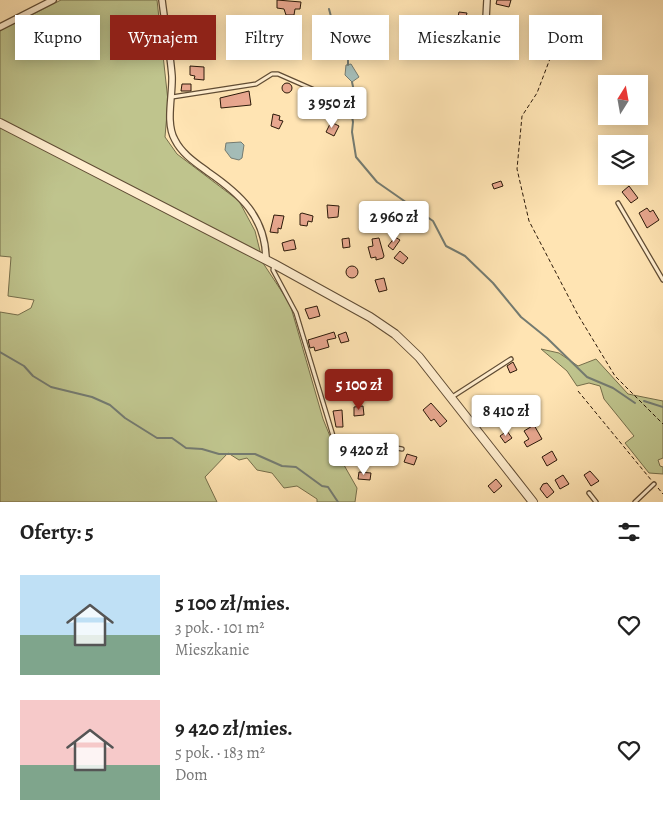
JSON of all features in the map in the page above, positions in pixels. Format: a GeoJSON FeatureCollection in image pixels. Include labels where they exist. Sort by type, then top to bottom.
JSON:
{"type":"FeatureCollection","features":[{"type":"Feature","properties":{"kind":"street"},"geometry":{"type":"LineString","coordinates":[[0,27],[53,0]]}},
{"type":"Feature","properties":{"kind":"street"},"geometry":{"type":"LineString","coordinates":[[162,0],[172,77],[172,133],[175,140],[190,159],[243,198],[260,229],[266,250],[266,260]]}},
{"type":"Feature","properties":{"kind":"street"},"geometry":{"type":"LineString","coordinates":[[486,15],[487,0]]}},
{"type":"Feature","properties":{"kind":"street"},"geometry":{"type":"LineString","coordinates":[[0,123],[274,264],[370,317],[395,334],[419,356],[533,502]]}},
{"type":"Feature","properties":{"kind":"lane"},"geometry":{"type":"LineString","coordinates":[[172,97],[256,84],[272,74],[278,74],[319,92],[321,97],[314,116]]}},
{"type":"Feature","properties":{"kind":"lane"},"geometry":{"type":"LineString","coordinates":[[618,203],[663,280]]}},
{"type":"Feature","properties":{"kind":"lane"},"geometry":{"type":"LineString","coordinates":[[274,264],[273,270],[296,313],[334,439],[341,443],[364,442],[402,449]]}},
{"type":"Feature","properties":{"kind":"lane"},"geometry":{"type":"LineString","coordinates":[[451,397],[511,359]]}},
{"type":"Feature","properties":{"kind":"lane"},"geometry":{"type":"LineString","coordinates":[[636,502],[654,484]]}},
{"type":"Feature","properties":{"kind":"lane"},"geometry":{"type":"LineString","coordinates":[[589,493],[596,502]]}},
{"type":"Feature","properties":{"kind":"path"},"geometry":{"type":"LineString","coordinates":[[550,60],[537,93],[522,116],[516,169],[529,221],[578,315],[615,376],[663,424]]}},
{"type":"Feature","properties":{"kind":"path"},"geometry":{"type":"LineString","coordinates":[[578,391],[663,494]]}},
{"type":"Feature","properties":{"kind":"green space"},"geometry":{"type":"Polygon","coordinates":[[[61,0],[157,0],[159,15],[110,15],[110,60],[164,60],[168,101],[165,137],[177,154],[239,201],[255,231],[263,263],[290,304],[323,419],[336,451],[357,488],[355,502],[317,502],[317,499],[297,486],[284,488],[272,473],[257,470],[247,458],[239,460],[228,453],[205,477],[217,502],[0,502],[0,312],[18,315],[31,308],[34,300],[8,296],[11,257],[0,256],[0,31],[15,23],[15,60],[100,60],[100,15],[31,15],[61,0]]]}},
{"type":"Feature","properties":{"kind":"green space"},"geometry":{"type":"Polygon","coordinates":[[[541,349],[559,353],[578,366],[596,359],[628,394],[663,401],[663,458],[658,460],[660,466],[663,467],[663,474],[649,473],[625,443],[634,436],[604,399],[600,386],[589,383],[577,386],[567,371],[541,349]]]}},
{"type":"Feature","properties":{"kind":"water"},"geometry":{"type":"Polygon","coordinates":[[[351,64],[359,77],[352,82],[345,75],[346,65],[351,64]]]}},
{"type":"Feature","properties":{"kind":"water"},"geometry":{"type":"Polygon","coordinates":[[[241,142],[244,145],[242,158],[239,160],[231,158],[225,150],[226,143],[241,142]]]}},
{"type":"Feature","properties":{"kind":"building"},"geometry":{"type":"Polygon","coordinates":[[[277,0],[301,2],[300,9],[295,9],[294,15],[286,15],[284,9],[277,8],[277,0]]]}},
{"type":"Feature","properties":{"kind":"building"},"geometry":{"type":"Polygon","coordinates":[[[497,0],[511,0],[509,7],[496,4],[497,0]]]}},
{"type":"Feature","properties":{"kind":"building"},"geometry":{"type":"Polygon","coordinates":[[[459,12],[467,13],[466,15],[458,15],[459,12]]]}},
{"type":"Feature","properties":{"kind":"building"},"geometry":{"type":"Polygon","coordinates":[[[190,66],[204,67],[204,80],[194,79],[195,76],[190,75],[190,66]]]}},
{"type":"Feature","properties":{"kind":"building"},"geometry":{"type":"Polygon","coordinates":[[[285,83],[289,83],[292,88],[291,92],[285,93],[282,90],[282,86],[285,83]]]}},
{"type":"Feature","properties":{"kind":"building"},"geometry":{"type":"Polygon","coordinates":[[[182,84],[191,84],[191,91],[181,91],[182,84]]]}},
{"type":"Feature","properties":{"kind":"building"},"geometry":{"type":"Polygon","coordinates":[[[249,91],[251,105],[221,108],[220,98],[249,91]]]}},
{"type":"Feature","properties":{"kind":"building"},"geometry":{"type":"Polygon","coordinates":[[[273,114],[280,116],[279,120],[283,121],[279,129],[271,126],[273,114]]]}},
{"type":"Feature","properties":{"kind":"building"},"geometry":{"type":"Polygon","coordinates":[[[331,122],[339,126],[334,136],[326,132],[331,122]]]}},
{"type":"Feature","properties":{"kind":"building"},"geometry":{"type":"Polygon","coordinates":[[[501,181],[503,186],[494,189],[492,184],[501,181]]]}},
{"type":"Feature","properties":{"kind":"building"},"geometry":{"type":"Polygon","coordinates":[[[629,186],[638,198],[631,203],[622,192],[629,186]]]}},
{"type":"Feature","properties":{"kind":"building"},"geometry":{"type":"Polygon","coordinates":[[[327,205],[339,206],[338,217],[328,218],[327,205]]]}},
{"type":"Feature","properties":{"kind":"building"},"geometry":{"type":"Polygon","coordinates":[[[647,208],[650,212],[653,210],[659,220],[647,228],[639,213],[647,208]]]}},
{"type":"Feature","properties":{"kind":"building"},"geometry":{"type":"Polygon","coordinates":[[[300,214],[313,216],[312,222],[308,221],[307,226],[300,225],[300,214]]]}},
{"type":"Feature","properties":{"kind":"building"},"geometry":{"type":"Polygon","coordinates":[[[274,215],[284,216],[281,229],[278,228],[278,233],[270,232],[274,215]]]}},
{"type":"Feature","properties":{"kind":"building"},"geometry":{"type":"Polygon","coordinates":[[[395,237],[400,240],[393,250],[388,246],[395,237]]]}},
{"type":"Feature","properties":{"kind":"building"},"geometry":{"type":"Polygon","coordinates":[[[349,238],[350,247],[343,248],[342,239],[349,238]]]}},
{"type":"Feature","properties":{"kind":"building"},"geometry":{"type":"Polygon","coordinates":[[[379,238],[384,256],[376,260],[376,257],[371,258],[368,247],[373,246],[372,239],[379,238]]]}},
{"type":"Feature","properties":{"kind":"building"},"geometry":{"type":"Polygon","coordinates":[[[294,240],[296,249],[284,251],[282,243],[294,240]]]}},
{"type":"Feature","properties":{"kind":"building"},"geometry":{"type":"Polygon","coordinates":[[[400,251],[408,258],[403,264],[394,258],[400,251]]]}},
{"type":"Feature","properties":{"kind":"building"},"geometry":{"type":"Polygon","coordinates":[[[350,266],[354,266],[358,272],[354,278],[350,278],[346,274],[346,270],[350,266]]]}},
{"type":"Feature","properties":{"kind":"building"},"geometry":{"type":"Polygon","coordinates":[[[384,278],[387,290],[379,292],[375,280],[384,278]]]}},
{"type":"Feature","properties":{"kind":"building"},"geometry":{"type":"Polygon","coordinates":[[[317,306],[320,316],[309,319],[305,309],[317,306]]]}},
{"type":"Feature","properties":{"kind":"building"},"geometry":{"type":"Polygon","coordinates":[[[334,332],[336,338],[327,340],[329,347],[315,351],[314,347],[310,348],[308,340],[334,332]]]}},
{"type":"Feature","properties":{"kind":"building"},"geometry":{"type":"Polygon","coordinates":[[[346,332],[349,341],[341,343],[338,335],[346,332]]]}},
{"type":"Feature","properties":{"kind":"building"},"geometry":{"type":"Polygon","coordinates":[[[513,362],[517,370],[510,373],[507,366],[513,362]]]}},
{"type":"Feature","properties":{"kind":"building"},"geometry":{"type":"Polygon","coordinates":[[[344,384],[345,391],[333,393],[332,386],[344,384]]]}},
{"type":"Feature","properties":{"kind":"building"},"geometry":{"type":"Polygon","coordinates":[[[487,397],[493,408],[487,412],[478,403],[487,397]]]}},
{"type":"Feature","properties":{"kind":"building"},"geometry":{"type":"Polygon","coordinates":[[[431,403],[447,421],[440,427],[434,419],[431,421],[423,410],[431,403]]]}},
{"type":"Feature","properties":{"kind":"building"},"geometry":{"type":"Polygon","coordinates":[[[363,406],[364,415],[354,416],[354,407],[363,406]]]}},
{"type":"Feature","properties":{"kind":"building"},"geometry":{"type":"Polygon","coordinates":[[[499,408],[505,416],[502,419],[494,411],[499,408]]]}},
{"type":"Feature","properties":{"kind":"building"},"geometry":{"type":"Polygon","coordinates":[[[342,410],[343,427],[336,427],[333,411],[342,410]]]}},
{"type":"Feature","properties":{"kind":"building"},"geometry":{"type":"Polygon","coordinates":[[[534,425],[542,439],[527,447],[524,442],[529,439],[524,431],[534,425]]]}},
{"type":"Feature","properties":{"kind":"building"},"geometry":{"type":"Polygon","coordinates":[[[507,431],[512,438],[505,443],[500,436],[507,431]]]}},
{"type":"Feature","properties":{"kind":"building"},"geometry":{"type":"Polygon","coordinates":[[[552,451],[557,460],[547,466],[542,457],[552,451]]]}},
{"type":"Feature","properties":{"kind":"building"},"geometry":{"type":"Polygon","coordinates":[[[350,452],[363,454],[362,464],[349,460],[350,452]]]}},
{"type":"Feature","properties":{"kind":"building"},"geometry":{"type":"Polygon","coordinates":[[[374,453],[385,456],[383,465],[372,462],[374,453]]]}},
{"type":"Feature","properties":{"kind":"building"},"geometry":{"type":"Polygon","coordinates":[[[407,454],[417,457],[414,465],[404,462],[407,454]]]}},
{"type":"Feature","properties":{"kind":"building"},"geometry":{"type":"Polygon","coordinates":[[[590,471],[599,481],[591,486],[584,475],[590,471]]]}},
{"type":"Feature","properties":{"kind":"building"},"geometry":{"type":"Polygon","coordinates":[[[359,472],[371,473],[370,480],[358,479],[359,472]]]}},
{"type":"Feature","properties":{"kind":"building"},"geometry":{"type":"Polygon","coordinates":[[[563,475],[569,484],[560,489],[555,480],[563,475]]]}},
{"type":"Feature","properties":{"kind":"building"},"geometry":{"type":"Polygon","coordinates":[[[496,479],[502,486],[494,493],[488,486],[496,479]]]}},
{"type":"Feature","properties":{"kind":"building"},"geometry":{"type":"Polygon","coordinates":[[[547,483],[554,492],[547,498],[540,489],[543,484],[547,483]]]}},
{"type":"Feature","properties":{"kind":"waterway"},"geometry":{"type":"LineString","coordinates":[[329,9],[337,39],[348,57],[348,65]]}},
{"type":"Feature","properties":{"kind":"waterway"},"geometry":{"type":"LineString","coordinates":[[352,82],[355,96],[351,111],[352,132],[356,157],[377,182],[433,221],[446,246],[465,256],[493,283],[521,317],[547,338],[587,377],[613,388],[635,403]]}},
{"type":"Feature","properties":{"kind":"waterway"},"geometry":{"type":"LineString","coordinates":[[0,352],[24,366],[33,376],[51,387],[92,397],[110,405],[125,418],[157,438],[172,438],[186,448],[202,449],[219,454],[255,454],[282,466],[296,467],[322,486],[328,487],[338,502]]}},
{"type":"Feature","properties":{"kind":"waterway"},"geometry":{"type":"LineString","coordinates":[[644,401],[663,407]]}}]}
